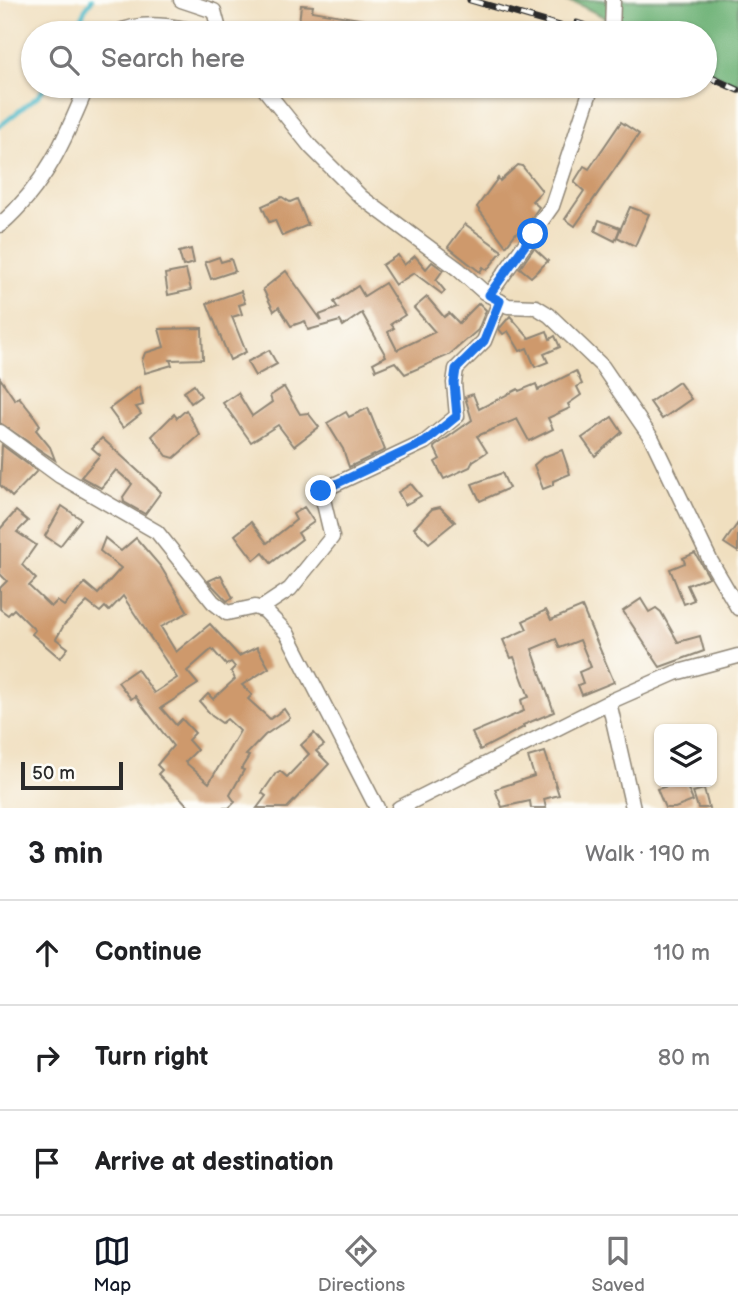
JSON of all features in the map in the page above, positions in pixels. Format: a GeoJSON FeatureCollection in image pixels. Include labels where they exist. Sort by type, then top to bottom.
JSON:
{"type":"FeatureCollection","features":[{"type":"Feature","properties":{"kind":"street"},"geometry":{"type":"LineString","coordinates":[[181,0],[214,11],[216,21]]}},
{"type":"Feature","properties":{"kind":"street"},"geometry":{"type":"LineString","coordinates":[[612,21],[613,0]]}},
{"type":"Feature","properties":{"kind":"street"},"geometry":{"type":"LineString","coordinates":[[0,225],[26,202],[51,167],[82,98]]}},
{"type":"Feature","properties":{"kind":"street"},"geometry":{"type":"LineString","coordinates":[[271,98],[311,148],[361,197],[495,298],[508,306],[536,307],[549,315],[602,366],[652,439],[709,559],[738,608]]}},
{"type":"Feature","properties":{"kind":"street"},"geometry":{"type":"LineString","coordinates":[[0,432],[60,476],[157,532],[213,603],[228,613],[262,608],[290,589],[332,537],[321,491],[425,442],[457,416],[454,383],[456,369],[484,341],[495,298],[552,205],[588,98]]}},
{"type":"Feature","properties":{"kind":"street"},"geometry":{"type":"LineString","coordinates":[[262,608],[287,633],[377,808]]}},
{"type":"Feature","properties":{"kind":"street"},"geometry":{"type":"LineString","coordinates":[[399,808],[425,802],[609,702],[676,673],[738,656]]}},
{"type":"Feature","properties":{"kind":"street"},"geometry":{"type":"LineString","coordinates":[[609,702],[633,808]]}},
{"type":"Feature","properties":{"kind":"green space"},"geometry":{"type":"Polygon","coordinates":[[[560,0],[738,0],[738,86],[717,75],[717,21],[612,21],[578,4],[560,0]]]}},
{"type":"Feature","properties":{"kind":"building"},"geometry":{"type":"Polygon","coordinates":[[[301,5],[313,6],[312,11],[371,21],[299,21],[301,5]]]}},
{"type":"Feature","properties":{"kind":"building"},"geometry":{"type":"Polygon","coordinates":[[[621,122],[639,134],[575,226],[565,219],[584,191],[574,182],[584,166],[589,169],[621,122]]]}},
{"type":"Feature","properties":{"kind":"building"},"geometry":{"type":"Polygon","coordinates":[[[518,165],[522,166],[542,191],[532,201],[539,207],[522,232],[516,233],[506,246],[477,207],[498,178],[500,181],[518,165]]]}},
{"type":"Feature","properties":{"kind":"building"},"geometry":{"type":"Polygon","coordinates":[[[282,197],[290,202],[297,199],[308,225],[282,236],[275,220],[269,222],[262,206],[282,197]]]}},
{"type":"Feature","properties":{"kind":"building"},"geometry":{"type":"Polygon","coordinates":[[[630,207],[649,214],[635,246],[617,237],[630,207]]]}},
{"type":"Feature","properties":{"kind":"building"},"geometry":{"type":"Polygon","coordinates":[[[599,220],[620,228],[615,241],[595,231],[599,220]]]}},
{"type":"Feature","properties":{"kind":"building"},"geometry":{"type":"Polygon","coordinates":[[[465,224],[502,251],[487,270],[483,267],[480,272],[448,247],[465,224]]]}},
{"type":"Feature","properties":{"kind":"building"},"geometry":{"type":"Polygon","coordinates":[[[534,248],[548,261],[531,277],[520,268],[534,248]]]}},
{"type":"Feature","properties":{"kind":"building"},"geometry":{"type":"Polygon","coordinates":[[[191,249],[194,263],[183,266],[179,252],[191,249]]]}},
{"type":"Feature","properties":{"kind":"building"},"geometry":{"type":"Polygon","coordinates":[[[398,255],[404,265],[415,256],[426,269],[432,262],[443,270],[436,280],[445,291],[442,294],[414,273],[395,285],[382,265],[398,255]]]}},
{"type":"Feature","properties":{"kind":"building"},"geometry":{"type":"Polygon","coordinates":[[[219,257],[221,262],[231,259],[235,271],[211,279],[205,262],[219,257]]]}},
{"type":"Feature","properties":{"kind":"building"},"geometry":{"type":"Polygon","coordinates":[[[186,270],[191,290],[168,295],[165,274],[186,270]]]}},
{"type":"Feature","properties":{"kind":"building"},"geometry":{"type":"Polygon","coordinates":[[[286,271],[322,321],[319,315],[338,308],[334,302],[358,286],[364,296],[385,283],[405,315],[391,324],[394,328],[388,332],[397,350],[435,332],[414,308],[427,297],[444,317],[449,313],[459,323],[479,303],[486,310],[478,330],[449,355],[405,374],[395,362],[376,370],[373,363],[386,356],[362,313],[343,326],[340,321],[308,330],[305,321],[291,326],[279,307],[274,311],[263,289],[286,271]]]}},
{"type":"Feature","properties":{"kind":"building"},"geometry":{"type":"Polygon","coordinates":[[[241,291],[245,303],[239,305],[242,314],[232,317],[246,352],[230,360],[207,303],[241,291]]]}},
{"type":"Feature","properties":{"kind":"building"},"geometry":{"type":"Polygon","coordinates":[[[510,316],[529,338],[547,331],[550,339],[555,336],[560,347],[544,354],[548,362],[535,367],[527,348],[520,351],[508,331],[503,334],[499,329],[510,316]]]}},
{"type":"Feature","properties":{"kind":"building"},"geometry":{"type":"Polygon","coordinates":[[[202,328],[203,359],[170,360],[172,365],[145,373],[142,361],[145,353],[164,347],[159,329],[202,328]]]}},
{"type":"Feature","properties":{"kind":"building"},"geometry":{"type":"Polygon","coordinates":[[[269,350],[277,364],[255,376],[247,362],[269,350]]]}},
{"type":"Feature","properties":{"kind":"building"},"geometry":{"type":"Polygon","coordinates":[[[576,371],[582,384],[577,387],[581,395],[568,404],[570,408],[548,418],[553,429],[529,441],[517,419],[477,436],[487,452],[473,461],[470,467],[444,479],[435,462],[440,459],[434,447],[472,420],[465,397],[473,394],[479,409],[518,389],[519,391],[536,384],[538,390],[576,371]]]}},
{"type":"Feature","properties":{"kind":"building"},"geometry":{"type":"Polygon","coordinates":[[[0,378],[15,400],[19,397],[34,416],[40,425],[36,430],[50,447],[55,460],[0,423],[0,378]]]}},
{"type":"Feature","properties":{"kind":"building"},"geometry":{"type":"Polygon","coordinates":[[[679,382],[691,399],[662,419],[650,402],[679,382]]]}},
{"type":"Feature","properties":{"kind":"building"},"geometry":{"type":"Polygon","coordinates":[[[194,385],[201,396],[191,403],[184,392],[194,385]]]}},
{"type":"Feature","properties":{"kind":"building"},"geometry":{"type":"Polygon","coordinates":[[[139,387],[143,405],[136,407],[141,414],[123,428],[109,409],[139,387]]]}},
{"type":"Feature","properties":{"kind":"building"},"geometry":{"type":"Polygon","coordinates":[[[284,387],[300,414],[308,413],[319,427],[294,446],[278,425],[251,442],[223,403],[238,393],[252,416],[272,402],[270,396],[284,387]]]}},
{"type":"Feature","properties":{"kind":"building"},"geometry":{"type":"Polygon","coordinates":[[[368,408],[385,450],[349,467],[343,449],[327,423],[346,412],[349,417],[368,408]]]}},
{"type":"Feature","properties":{"kind":"building"},"geometry":{"type":"Polygon","coordinates":[[[186,410],[200,435],[174,458],[167,456],[152,436],[174,414],[177,418],[186,410]]]}},
{"type":"Feature","properties":{"kind":"building"},"geometry":{"type":"Polygon","coordinates":[[[612,417],[622,432],[595,456],[582,438],[612,417]]]}},
{"type":"Feature","properties":{"kind":"building"},"geometry":{"type":"Polygon","coordinates":[[[102,438],[161,492],[145,514],[124,502],[123,497],[132,484],[116,470],[101,488],[81,477],[100,455],[92,448],[102,438]]]}},
{"type":"Feature","properties":{"kind":"building"},"geometry":{"type":"Polygon","coordinates":[[[2,445],[37,471],[12,497],[0,485],[2,445]]]}},
{"type":"Feature","properties":{"kind":"building"},"geometry":{"type":"Polygon","coordinates":[[[562,450],[570,474],[553,481],[553,485],[543,489],[534,465],[543,457],[562,450]]]}},
{"type":"Feature","properties":{"kind":"building"},"geometry":{"type":"Polygon","coordinates":[[[502,473],[509,488],[480,501],[472,484],[502,473]]]}},
{"type":"Feature","properties":{"kind":"building"},"geometry":{"type":"Polygon","coordinates":[[[411,484],[421,496],[405,505],[398,492],[411,484]]]}},
{"type":"Feature","properties":{"kind":"building"},"geometry":{"type":"Polygon","coordinates":[[[62,506],[81,519],[60,546],[45,536],[62,506]]]}},
{"type":"Feature","properties":{"kind":"building"},"geometry":{"type":"Polygon","coordinates":[[[304,507],[314,522],[298,533],[302,539],[271,563],[263,553],[254,560],[235,535],[251,522],[267,543],[296,520],[293,514],[304,507]]]}},
{"type":"Feature","properties":{"kind":"building"},"geometry":{"type":"Polygon","coordinates":[[[440,507],[455,522],[429,543],[414,528],[432,509],[440,507]]]}},
{"type":"Feature","properties":{"kind":"building"},"geometry":{"type":"Polygon","coordinates":[[[16,511],[28,521],[17,532],[36,545],[22,565],[36,579],[29,586],[51,607],[57,601],[64,606],[85,583],[98,594],[121,568],[100,551],[105,538],[121,551],[136,538],[161,567],[188,612],[161,627],[176,652],[210,624],[239,656],[257,647],[269,668],[242,685],[252,695],[248,699],[270,719],[284,709],[290,718],[265,735],[246,755],[249,756],[241,769],[244,770],[230,795],[235,802],[229,808],[190,808],[158,774],[162,770],[157,765],[173,746],[135,696],[131,699],[118,682],[137,669],[154,693],[177,678],[123,596],[109,611],[105,607],[100,612],[87,602],[64,625],[56,639],[68,648],[60,658],[32,634],[35,630],[14,609],[8,615],[0,609],[0,588],[7,581],[0,574],[0,529],[16,511]],[[212,649],[187,671],[198,684],[161,708],[176,725],[182,719],[195,733],[188,740],[197,750],[185,762],[209,783],[240,731],[227,719],[222,723],[212,716],[200,702],[208,694],[213,699],[235,679],[231,671],[235,667],[231,662],[226,665],[212,649]]]}},
{"type":"Feature","properties":{"kind":"building"},"geometry":{"type":"Polygon","coordinates":[[[738,523],[738,552],[724,543],[738,523]]]}},
{"type":"Feature","properties":{"kind":"building"},"geometry":{"type":"Polygon","coordinates":[[[695,553],[709,577],[687,585],[694,600],[684,604],[670,569],[685,563],[683,558],[695,553]]]}},
{"type":"Feature","properties":{"kind":"building"},"geometry":{"type":"Polygon","coordinates":[[[221,575],[233,598],[227,601],[208,581],[221,575]]]}},
{"type":"Feature","properties":{"kind":"building"},"geometry":{"type":"Polygon","coordinates":[[[641,599],[649,612],[656,608],[661,612],[678,642],[700,636],[704,651],[660,667],[623,611],[641,599]]]}},
{"type":"Feature","properties":{"kind":"building"},"geometry":{"type":"Polygon","coordinates":[[[582,607],[614,682],[582,695],[578,685],[583,683],[579,672],[591,667],[580,640],[560,648],[556,639],[532,649],[554,712],[523,725],[524,727],[480,750],[472,733],[524,711],[521,700],[529,697],[514,657],[511,658],[503,640],[527,629],[523,621],[546,610],[551,620],[582,607]]]}},
{"type":"Feature","properties":{"kind":"building"},"geometry":{"type":"Polygon","coordinates":[[[314,733],[324,745],[316,751],[329,764],[287,808],[257,808],[266,796],[262,793],[276,773],[280,771],[287,777],[309,754],[301,745],[314,733]]]}},
{"type":"Feature","properties":{"kind":"building"},"geometry":{"type":"Polygon","coordinates":[[[545,752],[559,795],[544,799],[546,808],[531,808],[530,801],[502,807],[495,789],[534,776],[528,757],[545,752]]]}},
{"type":"Feature","properties":{"kind":"building"},"geometry":{"type":"Polygon","coordinates":[[[687,787],[693,801],[675,808],[665,808],[657,789],[687,787]]]}},
{"type":"Feature","properties":{"kind":"building"},"geometry":{"type":"Polygon","coordinates":[[[704,789],[709,808],[698,808],[693,792],[704,789]]]}},
{"type":"Feature","properties":{"kind":"waterway"},"geometry":{"type":"LineString","coordinates":[[80,21],[92,0]]}},
{"type":"Feature","properties":{"kind":"waterway"},"geometry":{"type":"LineString","coordinates":[[0,126],[35,98]]}},
{"type":"Feature","properties":{"kind":"railway"},"geometry":{"type":"LineString","coordinates":[[470,0],[543,21]]}},
{"type":"Feature","properties":{"kind":"railway"},"geometry":{"type":"LineString","coordinates":[[717,80],[738,90]]}},
{"type":"Feature","properties":{"kind":"route"},"geometry":{"type":"LineString","coordinates":[[321,491],[425,442],[457,416],[454,383],[456,369],[484,341],[500,301],[489,295],[533,234]]}}]}
